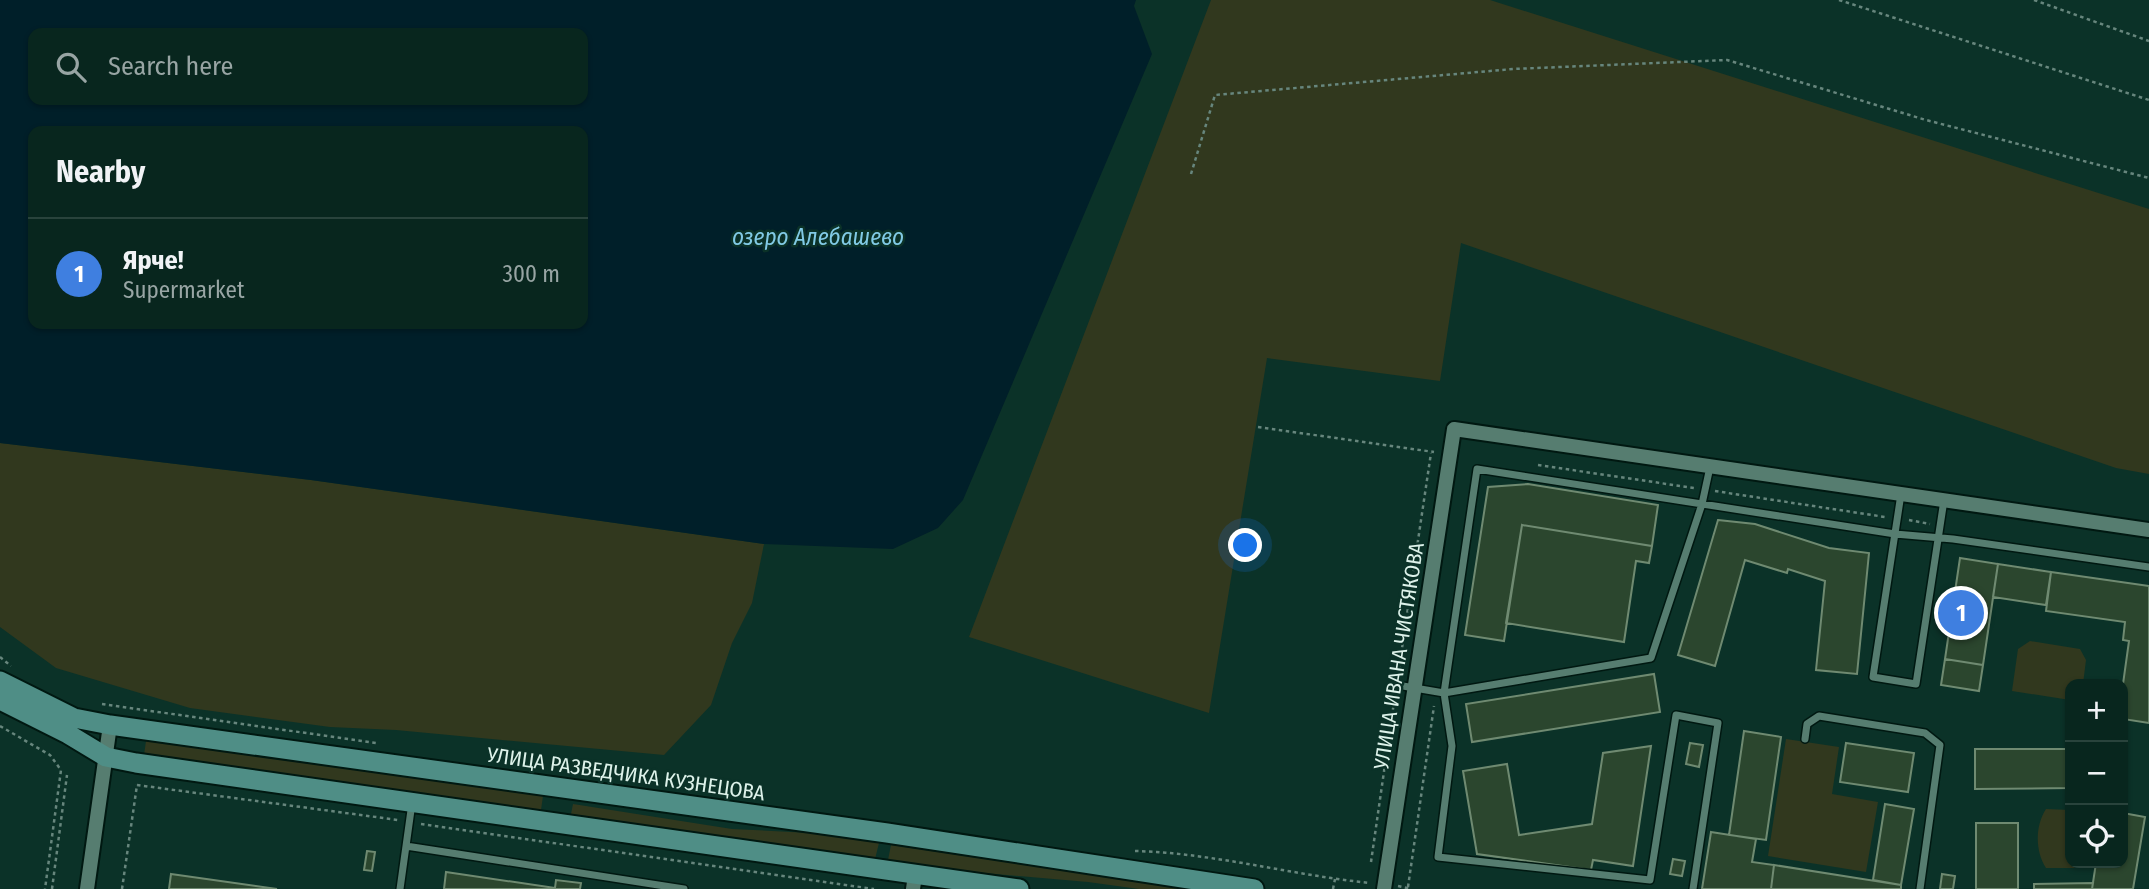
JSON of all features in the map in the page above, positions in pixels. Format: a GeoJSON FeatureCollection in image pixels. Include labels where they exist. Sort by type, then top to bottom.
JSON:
{"type":"FeatureCollection","features":[{"type":"Feature","properties":{"kind":"main road","name":"УЛИЦА РАЗВЕДЧИКА КУЗНЕЦОВА"},"geometry":{"type":"LineString","coordinates":[[0,681],[74,718],[110,725],[887,833],[1254,889]]}},
{"type":"Feature","properties":{"kind":"main road"},"geometry":{"type":"LineString","coordinates":[[0,700],[68,734],[106,757],[411,812],[578,826],[914,882],[1018,889]]}},
{"type":"Feature","properties":{"kind":"main road"},"geometry":{"type":"LineString","coordinates":[[578,826],[565,821],[559,814],[558,806],[561,799],[569,793],[582,791]]}},
{"type":"Feature","properties":{"kind":"street","name":"УЛИЦА ИВАНА ЧИСТЯКОВА"},"geometry":{"type":"LineString","coordinates":[[1384,889],[1454,429],[1710,467]]}},
{"type":"Feature","properties":{"kind":"street"},"geometry":{"type":"LineString","coordinates":[[1710,467],[2149,530]]}},
{"type":"Feature","properties":{"kind":"street"},"geometry":{"type":"LineString","coordinates":[[87,889],[110,725]]}},
{"type":"Feature","properties":{"kind":"lane"},"geometry":{"type":"LineString","coordinates":[[1397,685],[1444,693],[1651,658],[1702,504],[1710,467]]}},
{"type":"Feature","properties":{"kind":"lane"},"geometry":{"type":"LineString","coordinates":[[1693,889],[1718,723],[1675,715],[1650,880],[1438,857],[1452,747],[1444,693],[1477,469],[1895,534],[1938,540],[1953,539],[2149,567]]}},
{"type":"Feature","properties":{"kind":"lane"},"geometry":{"type":"LineString","coordinates":[[1901,493],[1873,677],[1916,684],[1944,500]]}},
{"type":"Feature","properties":{"kind":"lane"},"geometry":{"type":"LineString","coordinates":[[1805,739],[1807,724],[1819,716],[1925,733],[1940,745],[1920,889]]}},
{"type":"Feature","properties":{"kind":"lane"},"geometry":{"type":"LineString","coordinates":[[400,889],[411,812]]}},
{"type":"Feature","properties":{"kind":"lane"},"geometry":{"type":"LineString","coordinates":[[406,846],[684,889]]}},
{"type":"Feature","properties":{"kind":"path"},"geometry":{"type":"LineString","coordinates":[[1839,0],[2149,100]]}},
{"type":"Feature","properties":{"kind":"path"},"geometry":{"type":"LineString","coordinates":[[2034,0],[2149,41]]}},
{"type":"Feature","properties":{"kind":"path"},"geometry":{"type":"LineString","coordinates":[[1192,174],[1215,95],[1513,69],[1727,60],[1926,120],[2149,178]]}},
{"type":"Feature","properties":{"kind":"path"},"geometry":{"type":"LineString","coordinates":[[1370,869],[1431,452]]}},
{"type":"Feature","properties":{"kind":"path"},"geometry":{"type":"LineString","coordinates":[[0,726],[50,755],[61,770],[45,889]]}},
{"type":"Feature","properties":{"kind":"path"},"geometry":{"type":"LineString","coordinates":[[52,889],[67,775]]}},
{"type":"Feature","properties":{"kind":"path"},"geometry":{"type":"LineString","coordinates":[[122,889],[137,785],[411,812],[874,889]]}},
{"type":"Feature","properties":{"kind":"path"},"geometry":{"type":"LineString","coordinates":[[1333,889],[1335,879]]}},
{"type":"Feature","properties":{"kind":"green space"},"geometry":{"type":"Polygon","coordinates":[[[1211,0],[1490,0],[2149,209],[2149,474],[2116,468],[1461,243],[1440,381],[1267,358],[1209,713],[969,637],[1211,0]]]}},
{"type":"Feature","properties":{"kind":"green space"},"geometry":{"type":"Polygon","coordinates":[[[0,443],[311,480],[764,544],[752,603],[732,643],[711,705],[664,755],[396,730],[330,727],[190,708],[56,668],[0,627],[0,443]]]}},
{"type":"Feature","properties":{"kind":"green space"},"geometry":{"type":"Polygon","coordinates":[[[2030,641],[2080,649],[2086,660],[2084,679],[2065,679],[2065,699],[2012,691],[2018,649],[2030,641]]]}},
{"type":"Feature","properties":{"kind":"green space"},"geometry":{"type":"Polygon","coordinates":[[[1786,739],[1839,747],[1832,794],[1878,802],[1866,872],[1768,856],[1786,739]]]}},
{"type":"Feature","properties":{"kind":"green space"},"geometry":{"type":"Polygon","coordinates":[[[146,741],[543,796],[541,810],[144,755],[146,741]]]}},
{"type":"Feature","properties":{"kind":"green space"},"geometry":{"type":"Polygon","coordinates":[[[573,804],[732,829],[811,833],[879,843],[875,859],[571,814],[573,804]]]}},
{"type":"Feature","properties":{"kind":"green space"},"geometry":{"type":"Polygon","coordinates":[[[2046,809],[2065,810],[2065,868],[2046,868],[2042,861],[2038,831],[2046,809]]]}},
{"type":"Feature","properties":{"kind":"green space"},"geometry":{"type":"Polygon","coordinates":[[[891,845],[1190,889],[1139,889],[973,872],[888,860],[891,845]]]}},
{"type":"Feature","properties":{"kind":"water","name":"озеро Алебашево"},"geometry":{"type":"Polygon","coordinates":[[[0,0],[1136,0],[1134,6],[1152,54],[963,500],[938,528],[893,549],[764,544],[311,480],[0,443],[0,0]]]}},
{"type":"Feature","properties":{"kind":"building"},"geometry":{"type":"Polygon","coordinates":[[[1528,484],[1658,505],[1652,546],[1522,525],[1504,641],[1465,635],[1488,487],[1528,484]]]}},
{"type":"Feature","properties":{"kind":"building"},"geometry":{"type":"Polygon","coordinates":[[[1718,520],[1755,524],[1829,548],[1869,553],[1857,674],[1816,670],[1825,581],[1788,569],[1787,573],[1745,560],[1715,666],[1678,655],[1718,520]]]}},
{"type":"Feature","properties":{"kind":"building"},"geometry":{"type":"Polygon","coordinates":[[[1522,525],[1652,546],[1649,563],[1636,561],[1624,642],[1506,623],[1522,525]]]}},
{"type":"Feature","properties":{"kind":"building"},"geometry":{"type":"Polygon","coordinates":[[[1960,558],[1998,564],[1983,665],[1945,659],[1960,558]]]}},
{"type":"Feature","properties":{"kind":"building"},"geometry":{"type":"Polygon","coordinates":[[[1998,564],[2051,572],[2046,605],[1993,597],[1998,564]]]}},
{"type":"Feature","properties":{"kind":"building"},"geometry":{"type":"Polygon","coordinates":[[[2051,572],[2149,586],[2149,723],[2128,720],[2128,679],[2124,679],[2129,641],[2123,640],[2125,622],[2046,611],[2051,572]]]}},
{"type":"Feature","properties":{"kind":"building"},"geometry":{"type":"Polygon","coordinates":[[[1945,659],[1983,665],[1979,691],[1941,685],[1945,659]]]}},
{"type":"Feature","properties":{"kind":"building"},"geometry":{"type":"Polygon","coordinates":[[[1654,674],[1660,712],[1472,742],[1466,704],[1654,674]]]}},
{"type":"Feature","properties":{"kind":"building"},"geometry":{"type":"Polygon","coordinates":[[[1744,731],[1781,737],[1766,840],[1729,835],[1744,731]]]}},
{"type":"Feature","properties":{"kind":"building"},"geometry":{"type":"Polygon","coordinates":[[[1690,743],[1703,745],[1699,767],[1686,764],[1690,743]]]}},
{"type":"Feature","properties":{"kind":"building"},"geometry":{"type":"Polygon","coordinates":[[[1846,743],[1914,753],[1908,792],[1840,782],[1846,743]]]}},
{"type":"Feature","properties":{"kind":"building"},"geometry":{"type":"Polygon","coordinates":[[[1651,746],[1633,866],[1593,860],[1591,870],[1477,854],[1463,771],[1507,764],[1519,835],[1592,824],[1603,753],[1651,746]]]}},
{"type":"Feature","properties":{"kind":"building"},"geometry":{"type":"Polygon","coordinates":[[[1975,749],[2065,749],[2065,788],[1975,789],[1975,749]]]}},
{"type":"Feature","properties":{"kind":"building"},"geometry":{"type":"Polygon","coordinates":[[[1885,804],[1914,809],[1901,885],[1873,880],[1885,804]]]}},
{"type":"Feature","properties":{"kind":"building"},"geometry":{"type":"Polygon","coordinates":[[[2128,814],[2145,817],[2133,889],[2092,889],[2095,868],[2128,868],[2128,814]]]}},
{"type":"Feature","properties":{"kind":"building"},"geometry":{"type":"Polygon","coordinates":[[[1976,823],[2018,823],[2018,889],[1976,889],[1976,823]]]}},
{"type":"Feature","properties":{"kind":"building"},"geometry":{"type":"Polygon","coordinates":[[[1711,832],[1756,839],[1752,862],[1774,865],[1771,889],[1702,889],[1711,832]]]}},
{"type":"Feature","properties":{"kind":"building"},"geometry":{"type":"Polygon","coordinates":[[[367,851],[375,852],[372,871],[364,870],[367,851]]]}},
{"type":"Feature","properties":{"kind":"building"},"geometry":{"type":"Polygon","coordinates":[[[1673,859],[1685,861],[1682,876],[1670,874],[1673,859]]]}},
{"type":"Feature","properties":{"kind":"building"},"geometry":{"type":"Polygon","coordinates":[[[1774,865],[1901,885],[1901,889],[1771,889],[1774,865]]]}},
{"type":"Feature","properties":{"kind":"building"},"geometry":{"type":"Polygon","coordinates":[[[446,872],[555,888],[556,880],[581,883],[580,889],[444,889],[446,872]]]}},
{"type":"Feature","properties":{"kind":"building"},"geometry":{"type":"Polygon","coordinates":[[[171,874],[277,889],[169,889],[171,874]]]}},
{"type":"Feature","properties":{"kind":"building"},"geometry":{"type":"Polygon","coordinates":[[[1942,874],[1955,876],[1953,889],[1940,889],[1942,874]]]}},
{"type":"Feature","properties":{"kind":"building"},"geometry":{"type":"Polygon","coordinates":[[[2093,883],[2092,889],[2034,889],[2034,884],[2093,883]]]}},
{"type":"Feature","properties":{"kind":"place","name":"Ярче!"},"geometry":{"type":"Point","coordinates":[1961,613]}}]}
